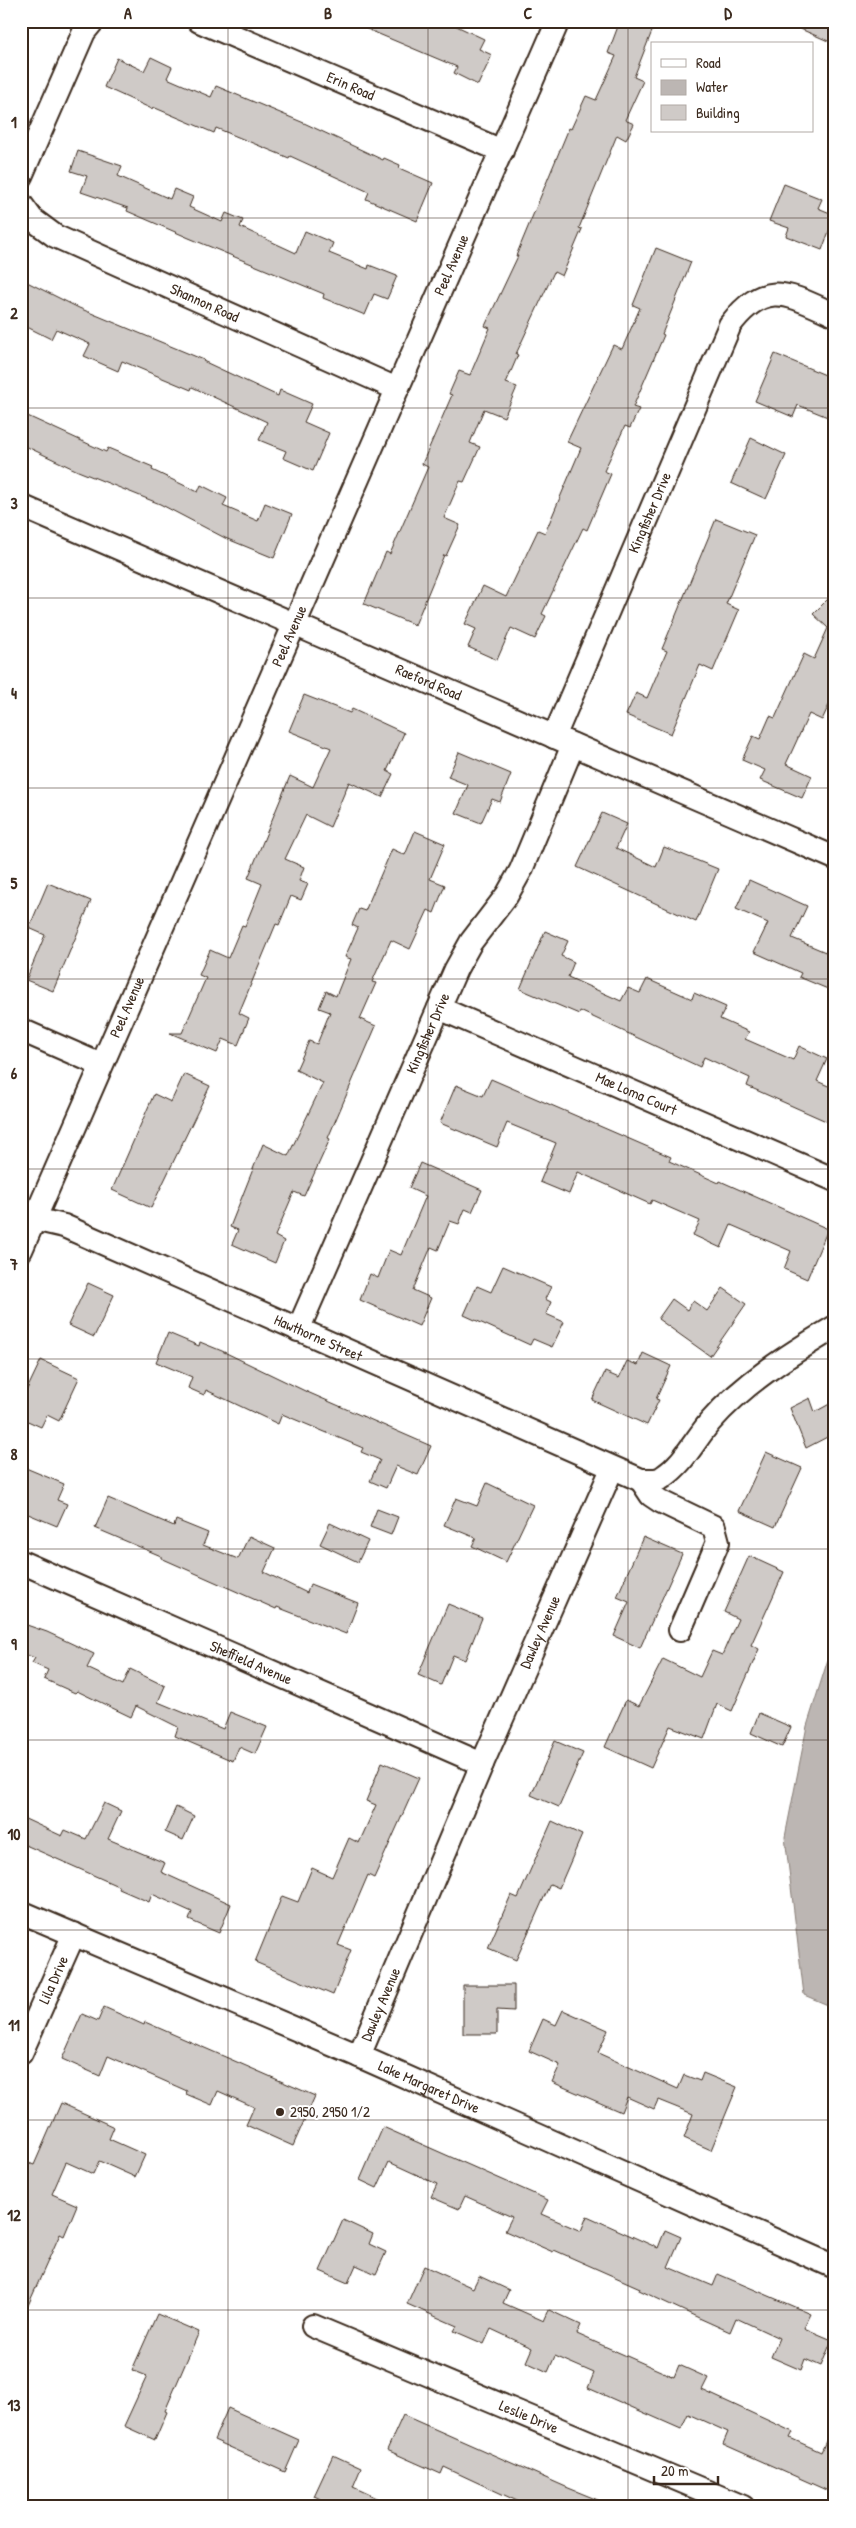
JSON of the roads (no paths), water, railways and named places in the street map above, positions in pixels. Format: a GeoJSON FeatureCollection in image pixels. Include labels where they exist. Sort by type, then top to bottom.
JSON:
{"type":"FeatureCollection","features":[{"type":"Feature","properties":{"kind":"street"},"geometry":{"type":"LineString","coordinates":[[21,176],[29,137],[84,32],[94,21]]}},
{"type":"Feature","properties":{"kind":"street","name":"Erin Road"},"geometry":{"type":"LineString","coordinates":[[199,21],[502,150]]}},
{"type":"Feature","properties":{"kind":"street","name":"Peel Avenue"},"geometry":{"type":"LineString","coordinates":[[21,1250],[28,1218],[101,1065],[558,21]]}},
{"type":"Feature","properties":{"kind":"street","name":"Shannon Road"},"geometry":{"type":"LineString","coordinates":[[21,204],[32,219],[56,236],[397,389]]}},
{"type":"Feature","properties":{"kind":"street","name":"Kingfisher Drive"},"geometry":{"type":"LineString","coordinates":[[298,1330],[456,969],[471,942],[507,895],[520,870],[564,741],[730,325],[742,309],[759,296],[776,293],[799,299],[835,315]]}},
{"type":"Feature","properties":{"kind":"street","name":"Raeford Road"},"geometry":{"type":"LineString","coordinates":[[21,506],[835,858]]}},
{"type":"Feature","properties":{"kind":"street","name":"Mae Loma Court"},"geometry":{"type":"LineString","coordinates":[[438,1008],[835,1180]]}},
{"type":"Feature","properties":{"kind":"street"},"geometry":{"type":"LineString","coordinates":[[21,1030],[101,1065]]}},
{"type":"Feature","properties":{"kind":"street","name":"Hawthorne Street"},"geometry":{"type":"LineString","coordinates":[[28,1218],[64,1226],[612,1469]]}},
{"type":"Feature","properties":{"kind":"street"},"geometry":{"type":"LineString","coordinates":[[612,1469],[641,1480],[661,1480],[679,1465],[710,1422],[746,1387],[787,1356],[835,1326]]}},
{"type":"Feature","properties":{"kind":"street","name":"Dawley Avenue"},"geometry":{"type":"LineString","coordinates":[[359,2056],[482,1764],[612,1469]]}},
{"type":"Feature","properties":{"kind":"street"},"geometry":{"type":"LineString","coordinates":[[641,1480],[651,1495],[714,1527],[718,1534],[716,1551],[680,1630]]}},
{"type":"Feature","properties":{"kind":"street","name":"Sheffield Avenue"},"geometry":{"type":"LineString","coordinates":[[21,1562],[482,1764]]}},
{"type":"Feature","properties":{"kind":"street","name":"Lake Margaret Drive"},"geometry":{"type":"LineString","coordinates":[[21,1912],[359,2056],[835,2267]]}},
{"type":"Feature","properties":{"kind":"street","name":"Lila Drive"},"geometry":{"type":"LineString","coordinates":[[21,2053],[74,1934]]}},
{"type":"Feature","properties":{"kind":"street","name":"Leslie Drive"},"geometry":{"type":"LineString","coordinates":[[313,2326],[743,2507]]}},
{"type":"Feature","properties":{"kind":"water"},"geometry":{"type":"Polygon","coordinates":[[[835,1637],[835,2008],[804,1995],[785,1837],[807,1726],[835,1637]]]}},
{"type":"Feature","properties":{"kind":"place","name":"2950, 2950 1/2"},"geometry":{"type":"Point","coordinates":[280,2112]}}]}
